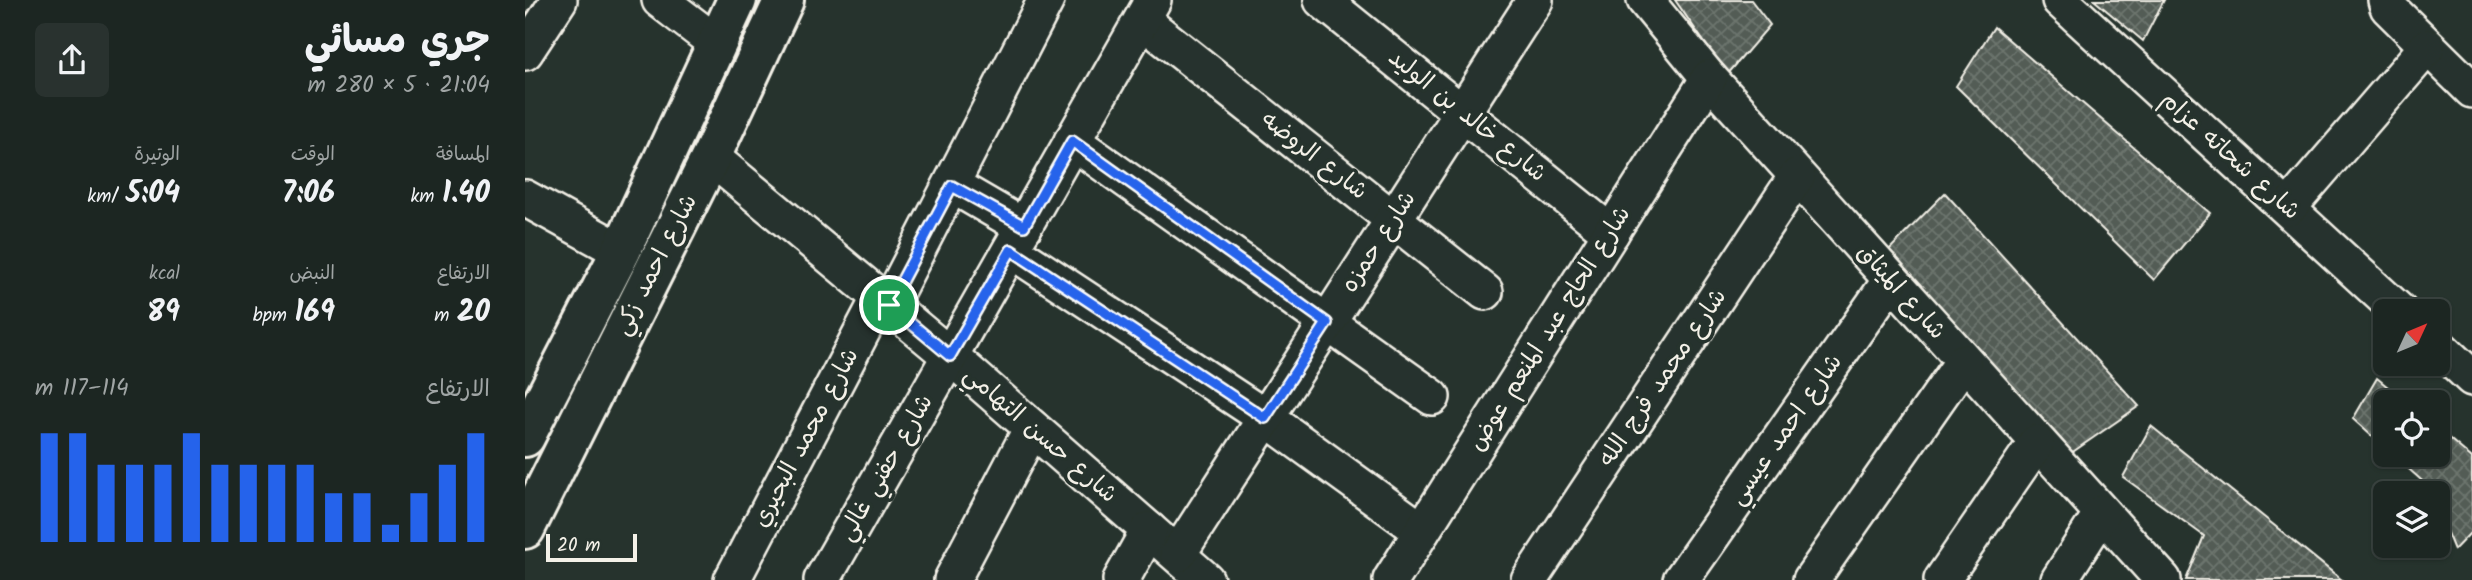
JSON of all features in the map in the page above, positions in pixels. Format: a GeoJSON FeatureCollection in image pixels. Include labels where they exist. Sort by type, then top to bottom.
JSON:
{"type":"FeatureCollection","features":[{"type":"Feature","properties":{"kind":"street"},"geometry":{"type":"LineString","coordinates":[[525,52],[559,0]]}},
{"type":"Feature","properties":{"kind":"street"},"geometry":{"type":"LineString","coordinates":[[660,0],[716,43]]}},
{"type":"Feature","properties":{"kind":"street","name":"شارع احمد زكي"},"geometry":{"type":"LineString","coordinates":[[525,437],[621,251],[737,0]]}},
{"type":"Feature","properties":{"kind":"street","name":"شارع احمد زكي"},"geometry":{"type":"LineString","coordinates":[[525,529],[541,455],[711,157],[784,0]]}},
{"type":"Feature","properties":{"kind":"street","name":"شارع محمد البحيري"},"geometry":{"type":"LineString","coordinates":[[732,580],[885,301],[952,186],[1046,0]]}},
{"type":"Feature","properties":{"kind":"street","name":"شارع خالد بن الوليد"},"geometry":{"type":"LineString","coordinates":[[1322,0],[1611,233]]}},
{"type":"Feature","properties":{"kind":"street","name":"شارع الميثاق"},"geometry":{"type":"LineString","coordinates":[[1645,0],[1709,78],[2036,443],[2163,580]]}},
{"type":"Feature","properties":{"kind":"street","name":"شارع شحاته عزام"},"geometry":{"type":"LineString","coordinates":[[2060,0],[2386,299]]}},
{"type":"Feature","properties":{"kind":"street"},"geometry":{"type":"LineString","coordinates":[[2387,4],[2472,90]]}},
{"type":"Feature","properties":{"kind":"street","name":"شارع حمزه"},"geometry":{"type":"LineString","coordinates":[[1178,554],[1463,112],[1521,5]]}},
{"type":"Feature","properties":{"kind":"street","name":"شارع حفني غالي"},"geometry":{"type":"LineString","coordinates":[[822,580],[1148,10]]}},
{"type":"Feature","properties":{"kind":"street","name":"شارع الروضه"},"geometry":{"type":"LineString","coordinates":[[1148,10],[1394,220],[1485,292]]}},
{"type":"Feature","properties":{"kind":"street"},"geometry":{"type":"LineString","coordinates":[[2288,208],[2427,47]]}},
{"type":"Feature","properties":{"kind":"street","name":"شارع الحاج عبد المنعم عوض"},"geometry":{"type":"LineString","coordinates":[[1391,580],[1709,78]]}},
{"type":"Feature","properties":{"kind":"street"},"geometry":{"type":"LineString","coordinates":[[1072,141],[1432,397]]}},
{"type":"Feature","properties":{"kind":"street","name":"شارع حسن التهامي"},"geometry":{"type":"LineString","coordinates":[[711,157],[950,356],[1206,580]]}},
{"type":"Feature","properties":{"kind":"street","name":"شارع محمد فرج الله"},"geometry":{"type":"LineString","coordinates":[[1529,580],[1797,176]]}},
{"type":"Feature","properties":{"kind":"street"},"geometry":{"type":"LineString","coordinates":[[952,186],[1018,238],[1422,531]]}},
{"type":"Feature","properties":{"kind":"street"},"geometry":{"type":"LineString","coordinates":[[525,198],[621,251]]}},
{"type":"Feature","properties":{"kind":"street","name":"شارع احمد عيسي"},"geometry":{"type":"LineString","coordinates":[[1681,580],[1891,280]]}},
{"type":"Feature","properties":{"kind":"street"},"geometry":{"type":"LineString","coordinates":[[2450,357],[2472,378]]}},
{"type":"Feature","properties":{"kind":"street"},"geometry":{"type":"LineString","coordinates":[[1811,580],[1963,362]]}},
{"type":"Feature","properties":{"kind":"street"},"geometry":{"type":"LineString","coordinates":[[952,580],[1032,428]]}},
{"type":"Feature","properties":{"kind":"street"},"geometry":{"type":"LineString","coordinates":[[1943,580],[2036,443]]}},
{"type":"Feature","properties":{"kind":"street"},"geometry":{"type":"LineString","coordinates":[[2059,580],[2102,513]]}},
{"type":"Feature","properties":{"kind":"street"},"geometry":{"type":"LineString","coordinates":[[1121,580],[1149,530]]}},
{"type":"Feature","properties":{"kind":"building"},"geometry":{"type":"Polygon","coordinates":[[[1675,0],[1751,0],[1770,25],[1727,75],[1675,0]]]}},
{"type":"Feature","properties":{"kind":"building"},"geometry":{"type":"Polygon","coordinates":[[[2094,0],[2164,0],[2143,41],[2094,0]]]}},
{"type":"Feature","properties":{"kind":"building"},"geometry":{"type":"Polygon","coordinates":[[[1994,27],[2210,213],[2154,280],[1956,86],[1994,27]]]}},
{"type":"Feature","properties":{"kind":"building"},"geometry":{"type":"Polygon","coordinates":[[[1945,193],[2139,406],[2064,458],[1880,259],[1945,193]]]}},
{"type":"Feature","properties":{"kind":"building"},"geometry":{"type":"Polygon","coordinates":[[[2377,378],[2392,390],[2373,390],[2373,437],[2353,419],[2377,378]]]}},
{"type":"Feature","properties":{"kind":"building"},"geometry":{"type":"Polygon","coordinates":[[[2151,426],[2342,580],[2186,580],[2204,536],[2123,477],[2151,426]]]}},
{"type":"Feature","properties":{"kind":"building"},"geometry":{"type":"Polygon","coordinates":[[[2450,439],[2472,458],[2472,531],[2454,550],[2450,540],[2450,481],[2422,481],[2407,467],[2450,467],[2450,439]]]}},
{"type":"Feature","properties":{"kind":"route"},"geometry":{"type":"LineString","coordinates":[[1072,141],[1327,323],[1265,418],[1011,250],[950,356],[889,305],[952,186],[1024,226],[1072,141]]}}]}
